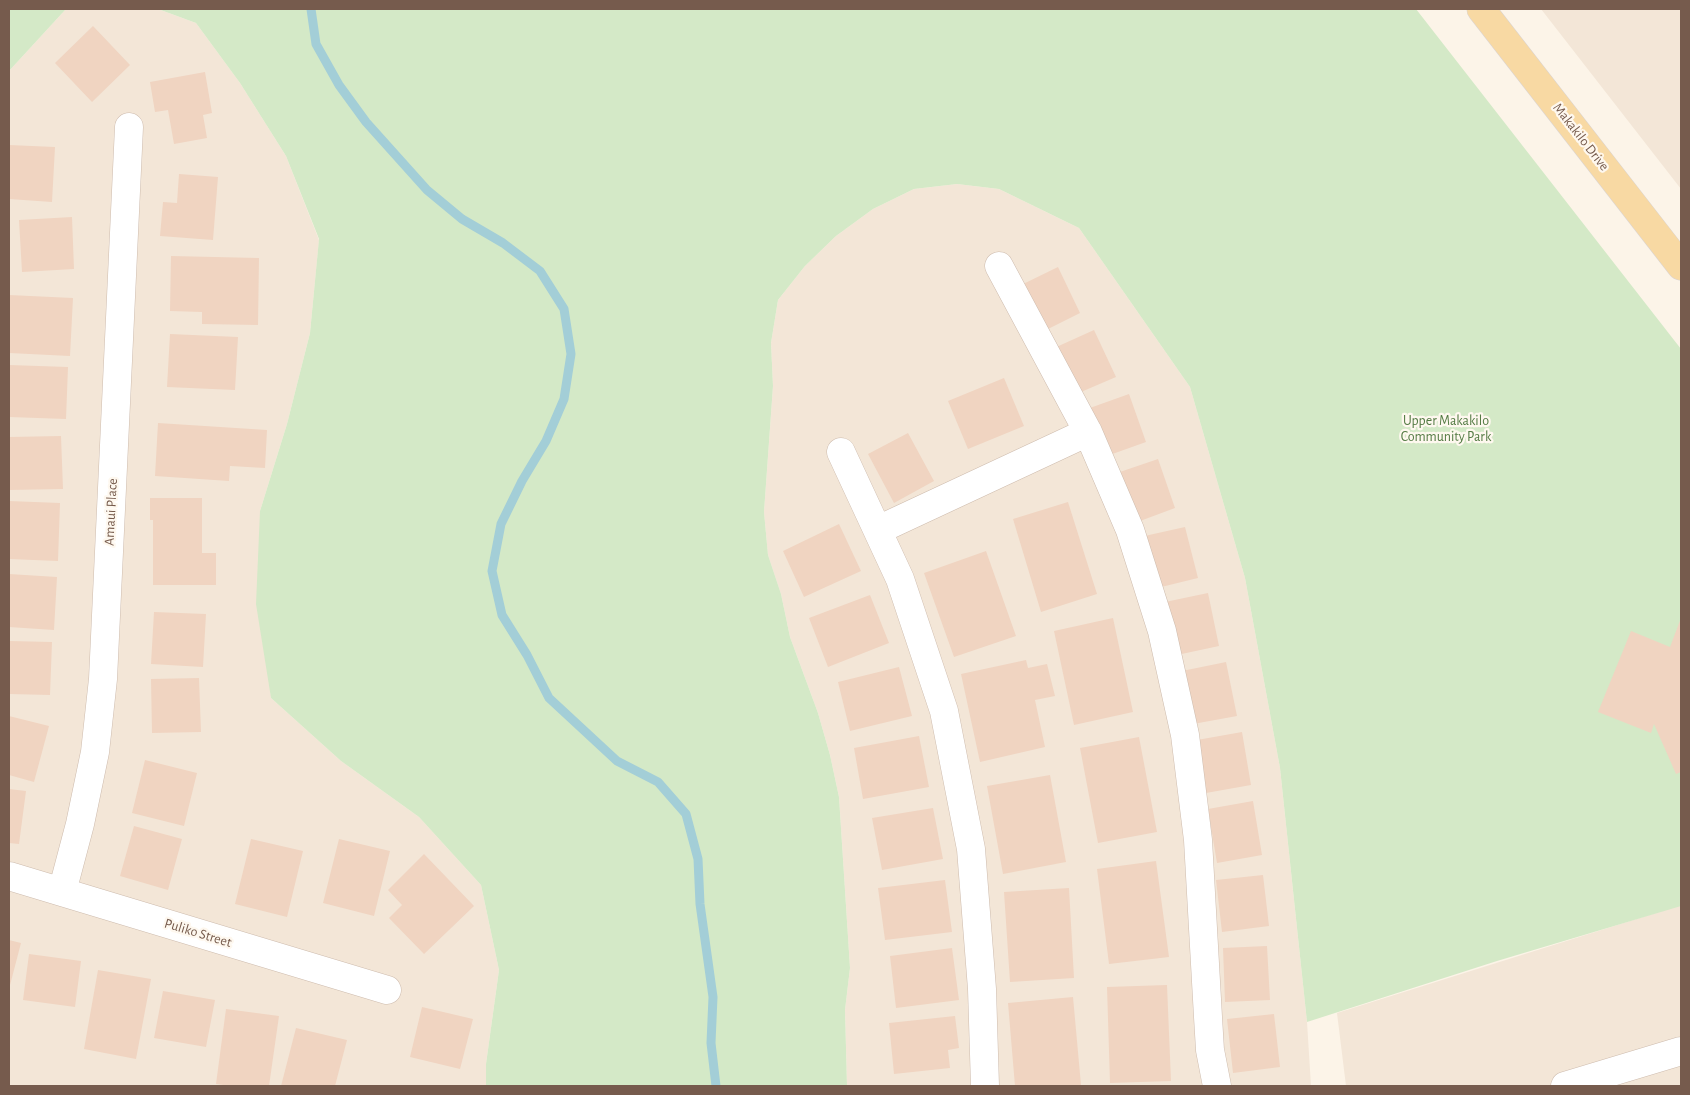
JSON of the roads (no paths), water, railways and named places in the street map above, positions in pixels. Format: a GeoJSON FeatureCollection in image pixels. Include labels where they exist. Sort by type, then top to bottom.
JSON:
{"type":"FeatureCollection","features":[{"type":"Feature","properties":{"kind":"main road","name":"Makakilo Drive"},"geometry":{"type":"LineString","coordinates":[[1481,9],[1681,266]]}},
{"type":"Feature","properties":{"kind":"street","name":"Amaui Place"},"geometry":{"type":"LineString","coordinates":[[62,892],[80,824],[95,752],[103,678],[130,127]]}},
{"type":"Feature","properties":{"kind":"street"},"geometry":{"type":"LineString","coordinates":[[999,266],[1088,432],[1130,530],[1162,631],[1185,735],[1198,840],[1210,1050],[1217,1086]]}},
{"type":"Feature","properties":{"kind":"street"},"geometry":{"type":"LineString","coordinates":[[878,530],[1088,432]]}},
{"type":"Feature","properties":{"kind":"street"},"geometry":{"type":"LineString","coordinates":[[841,452],[900,579],[944,711],[969,840],[982,989],[985,1086]]}},
{"type":"Feature","properties":{"kind":"street","name":"Puliko Street"},"geometry":{"type":"LineString","coordinates":[[9,876],[387,990]]}},
{"type":"Feature","properties":{"kind":"street"},"geometry":{"type":"LineString","coordinates":[[1565,1086],[1681,1052]]}},
{"type":"Feature","properties":{"kind":"waterway"},"geometry":{"type":"LineString","coordinates":[[311,9],[316,44],[339,85],[366,122],[427,190],[462,219],[503,243],[540,271],[564,309],[571,354],[564,399],[546,441],[522,481],[501,524],[492,571],[502,615],[527,655],[549,698],[617,761],[658,782],[686,814],[698,859],[700,904],[713,997],[711,1043],[716,1086]]}},
{"type":"Feature","properties":{"kind":"park label","name":"Upper Makakilo Community Park"},"geometry":{"type":"Point","coordinates":[1446,430]}}]}
